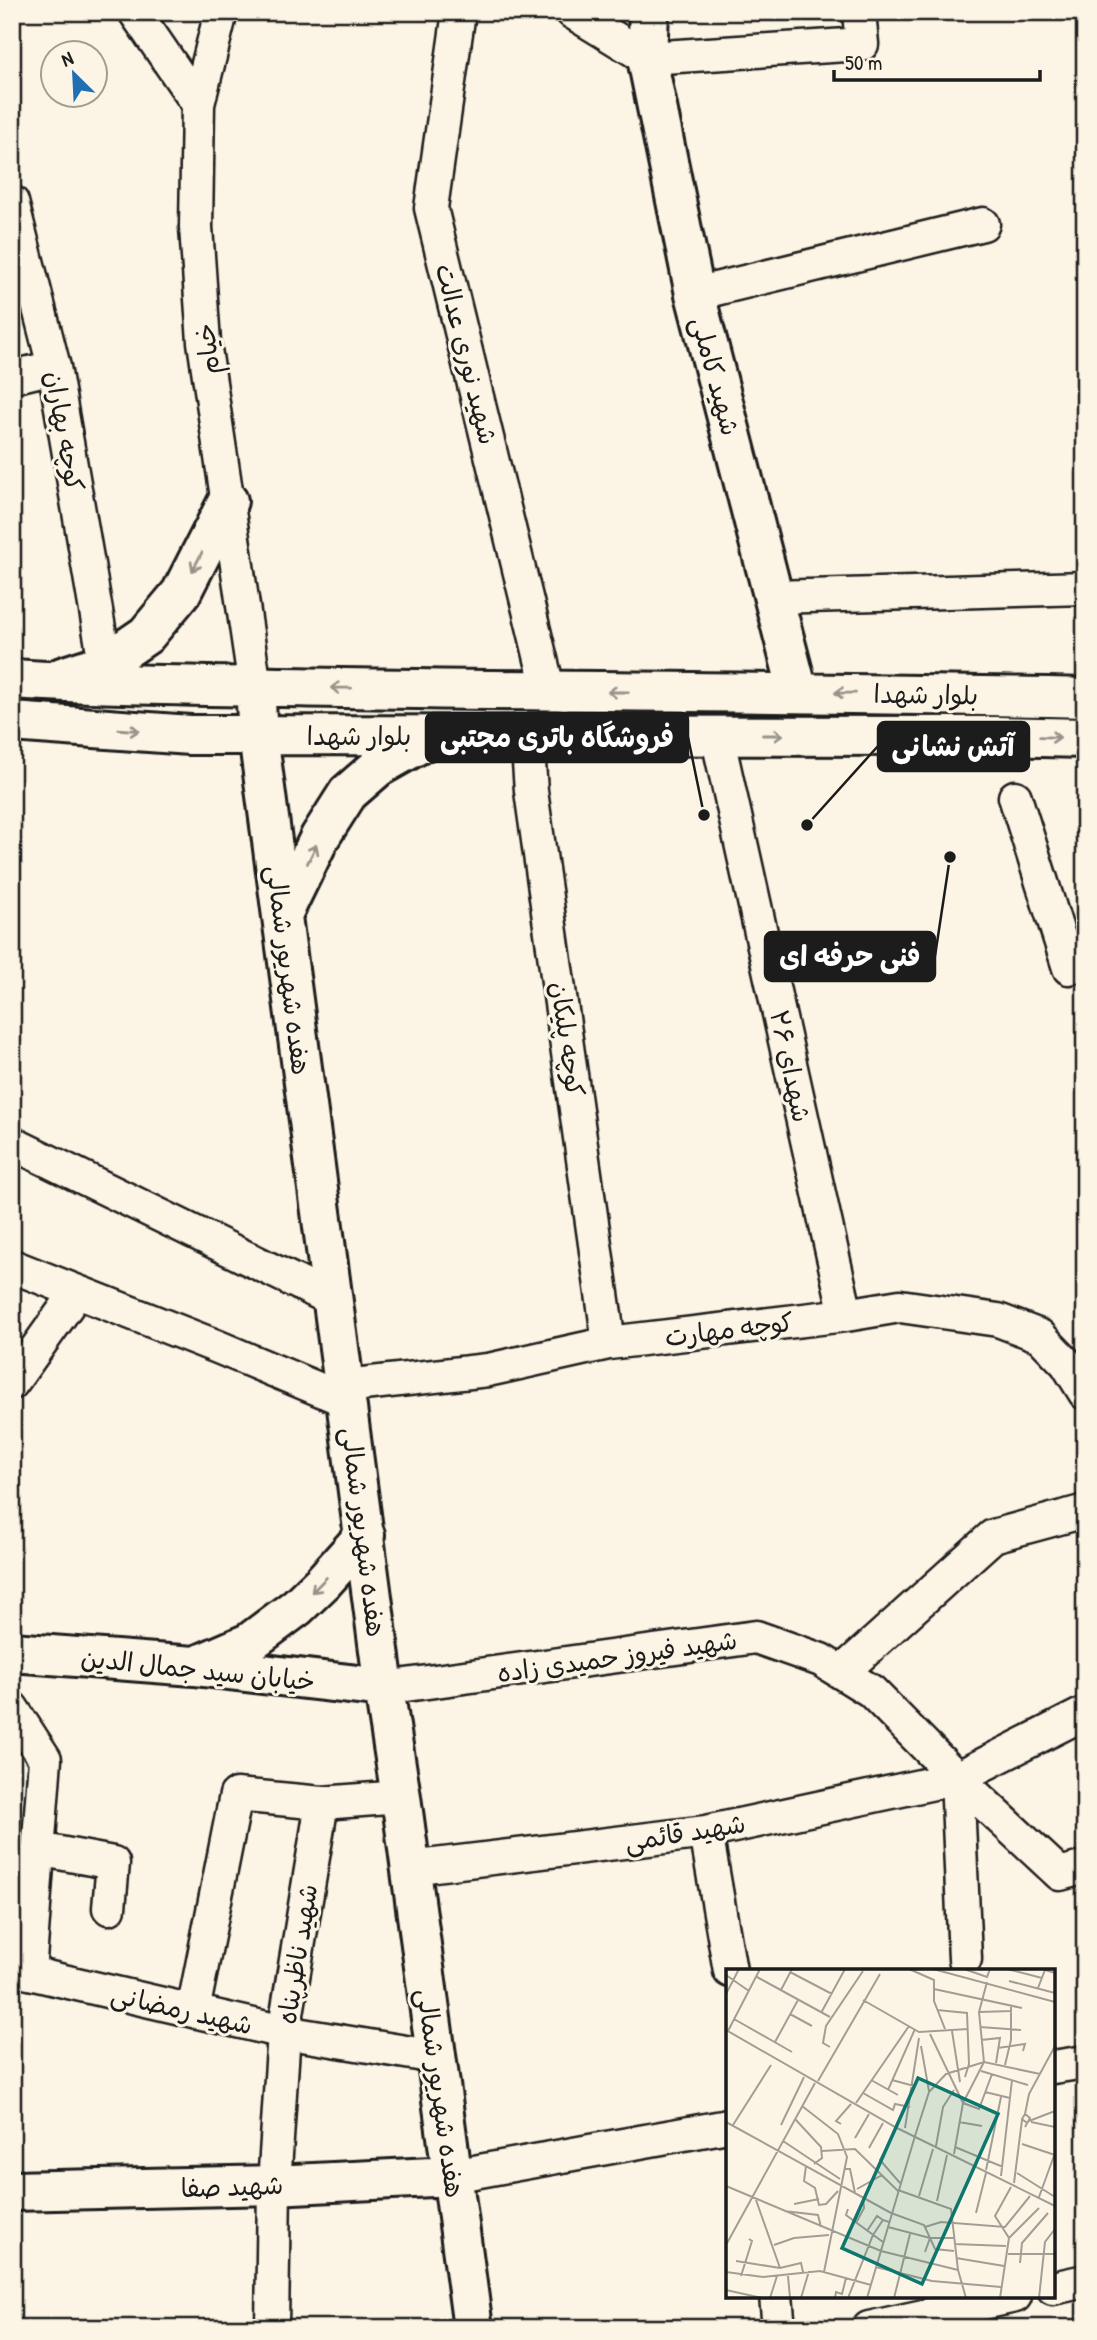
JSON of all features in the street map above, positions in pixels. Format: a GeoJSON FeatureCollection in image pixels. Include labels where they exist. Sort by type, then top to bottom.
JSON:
{"type":"FeatureCollection","features":[{"type":"Feature","properties":{"kind":"main road","name":"شهید کاملی"},"geometry":{"type":"LineString","coordinates":[[649,12],[647,58],[695,294],[798,692]]}},
{"type":"Feature","properties":{"kind":"main road"},"geometry":{"type":"LineString","coordinates":[[79,727],[91,716],[94,708],[97,673],[146,635],[181,593],[228,500]]}},
{"type":"Feature","properties":{"kind":"main road","name":"بلوار شهدا"},"geometry":{"type":"LineString","coordinates":[[30,680],[97,673],[255,687],[549,692],[798,692],[1085,698]]}},
{"type":"Feature","properties":{"kind":"main road","name":"هفده شهریور شمالی"},"geometry":{"type":"LineString","coordinates":[[255,687],[258,735],[332,1300],[473,2328]]}},
{"type":"Feature","properties":{"kind":"main road"},"geometry":{"type":"LineString","coordinates":[[383,735],[377,727],[374,709],[376,701],[385,689]]}},
{"type":"Feature","properties":{"kind":"main road","name":"بلوار شهدا"},"geometry":{"type":"LineString","coordinates":[[12,722],[190,735],[1085,738]]}},
{"type":"Feature","properties":{"kind":"main road"},"geometry":{"type":"LineString","coordinates":[[282,915],[320,837],[348,793],[378,767],[434,735]]}},
{"type":"Feature","properties":{"kind":"main road"},"geometry":{"type":"LineString","coordinates":[[194,1666],[249,1643],[298,1606],[365,1535]]}},
{"type":"Feature","properties":{"kind":"main road","name":"خیابان سید جمال الدین"},"geometry":{"type":"LineString","coordinates":[[12,1652],[194,1666],[384,1689]]}},
{"type":"Feature","properties":{"kind":"main road","name":"شهید صفا"},"geometry":{"type":"LineString","coordinates":[[12,2192],[274,2185],[452,2176]]}},
{"type":"Feature","properties":{"kind":"street"},"geometry":{"type":"LineString","coordinates":[[135,12],[198,104]]}},
{"type":"Feature","properties":{"kind":"street","name":"خیام"},"geometry":{"type":"LineString","coordinates":[[221,12],[198,104],[196,227],[204,342],[255,687]]}},
{"type":"Feature","properties":{"kind":"street","name":"شهید نوری عدالت"},"geometry":{"type":"LineString","coordinates":[[459,12],[431,208],[549,692]]}},
{"type":"Feature","properties":{"kind":"street"},"geometry":{"type":"LineString","coordinates":[[572,12],[647,58],[862,44],[859,12]]}},
{"type":"Feature","properties":{"kind":"street","name":"کوچه بهاران"},"geometry":{"type":"LineString","coordinates":[[12,202],[54,367],[97,673]]}},
{"type":"Feature","properties":{"kind":"street"},"geometry":{"type":"LineString","coordinates":[[695,294],[983,224]]}},
{"type":"Feature","properties":{"kind":"street"},"geometry":{"type":"LineString","coordinates":[[12,377],[54,367]]}},
{"type":"Feature","properties":{"kind":"street"},"geometry":{"type":"LineString","coordinates":[[774,597],[1085,588]]}},
{"type":"Feature","properties":{"kind":"street","name":"کوچه پلیکان"},"geometry":{"type":"LineString","coordinates":[[527,735],[531,791],[609,1343]]}},
{"type":"Feature","properties":{"kind":"street","name":"شهدای ۲۶"},"geometry":{"type":"LineString","coordinates":[[717,735],[846,1315]]}},
{"type":"Feature","properties":{"kind":"street"},"geometry":{"type":"LineString","coordinates":[[1016,797],[1069,968]]}},
{"type":"Feature","properties":{"kind":"street"},"geometry":{"type":"LineString","coordinates":[[12,1143],[332,1300]]}},
{"type":"Feature","properties":{"kind":"street"},"geometry":{"type":"LineString","coordinates":[[12,1266],[218,1347],[346,1393]]}},
{"type":"Feature","properties":{"kind":"street"},"geometry":{"type":"LineString","coordinates":[[12,1383],[77,1292]]}},
{"type":"Feature","properties":{"kind":"street","name":"کوچه مهارت"},"geometry":{"type":"LineString","coordinates":[[346,1393],[488,1370],[609,1343],[846,1315],[900,1306],[998,1320],[1040,1336],[1067,1364],[1085,1393]]}},
{"type":"Feature","properties":{"kind":"street"},"geometry":{"type":"LineString","coordinates":[[842,1672],[993,1536],[1085,1511]]}},
{"type":"Feature","properties":{"kind":"street","name":"شهید فیروز حمیدی زاده"},"geometry":{"type":"LineString","coordinates":[[384,1689],[756,1637],[821,1660],[872,1691],[957,1778],[1060,1874],[1085,1867]]}},
{"type":"Feature","properties":{"kind":"street"},"geometry":{"type":"LineString","coordinates":[[12,1708],[45,1759],[38,1849],[21,1971]]}},
{"type":"Feature","properties":{"kind":"street","name":"شهید قائمی"},"geometry":{"type":"LineString","coordinates":[[410,1868],[706,1832],[957,1778],[1085,1713]]}},
{"type":"Feature","properties":{"kind":"street"},"geometry":{"type":"LineString","coordinates":[[957,1778],[965,1959]]}},
{"type":"Feature","properties":{"kind":"street"},"geometry":{"type":"LineString","coordinates":[[193,2011],[236,1795],[321,1803],[401,1797]]}},
{"type":"Feature","properties":{"kind":"street","name":"شهید ناظرپناه"},"geometry":{"type":"LineString","coordinates":[[272,2328],[274,2185],[284,2032],[321,1803]]}},
{"type":"Feature","properties":{"kind":"street"},"geometry":{"type":"LineString","coordinates":[[706,1832],[730,1969]]}},
{"type":"Feature","properties":{"kind":"street"},"geometry":{"type":"LineString","coordinates":[[38,1849],[113,1863],[109,1908]]}},
{"type":"Feature","properties":{"kind":"street","name":"شهید رمضانی"},"geometry":{"type":"LineString","coordinates":[[21,1971],[284,2032],[436,2057]]}},
{"type":"Feature","properties":{"kind":"street"},"geometry":{"type":"LineString","coordinates":[[1055,2067],[1085,2062]]}},
{"type":"Feature","properties":{"kind":"street"},"geometry":{"type":"LineString","coordinates":[[452,2176],[726,2126]]}},
{"type":"Feature","properties":{"kind":"street"},"geometry":{"type":"LineString","coordinates":[[1055,2288],[1085,2281]]}},
{"type":"Feature","properties":{"kind":"street"},"geometry":{"type":"LineString","coordinates":[[776,2298],[779,2328]]}},
{"type":"Feature","properties":{"kind":"street"},"geometry":{"type":"LineString","coordinates":[[869,2328],[1006,2298]]}},
{"type":"Feature","properties":{"kind":"place","name":"فروشگاه باتری مجتبی"},"geometry":{"type":"Point","coordinates":[704,815]}},
{"type":"Feature","properties":{"kind":"place","name":"آتش نشانی"},"geometry":{"type":"Point","coordinates":[807,825]}},
{"type":"Feature","properties":{"kind":"place","name":"فنی حرفه ای"},"geometry":{"type":"Point","coordinates":[950,857]}}]}
